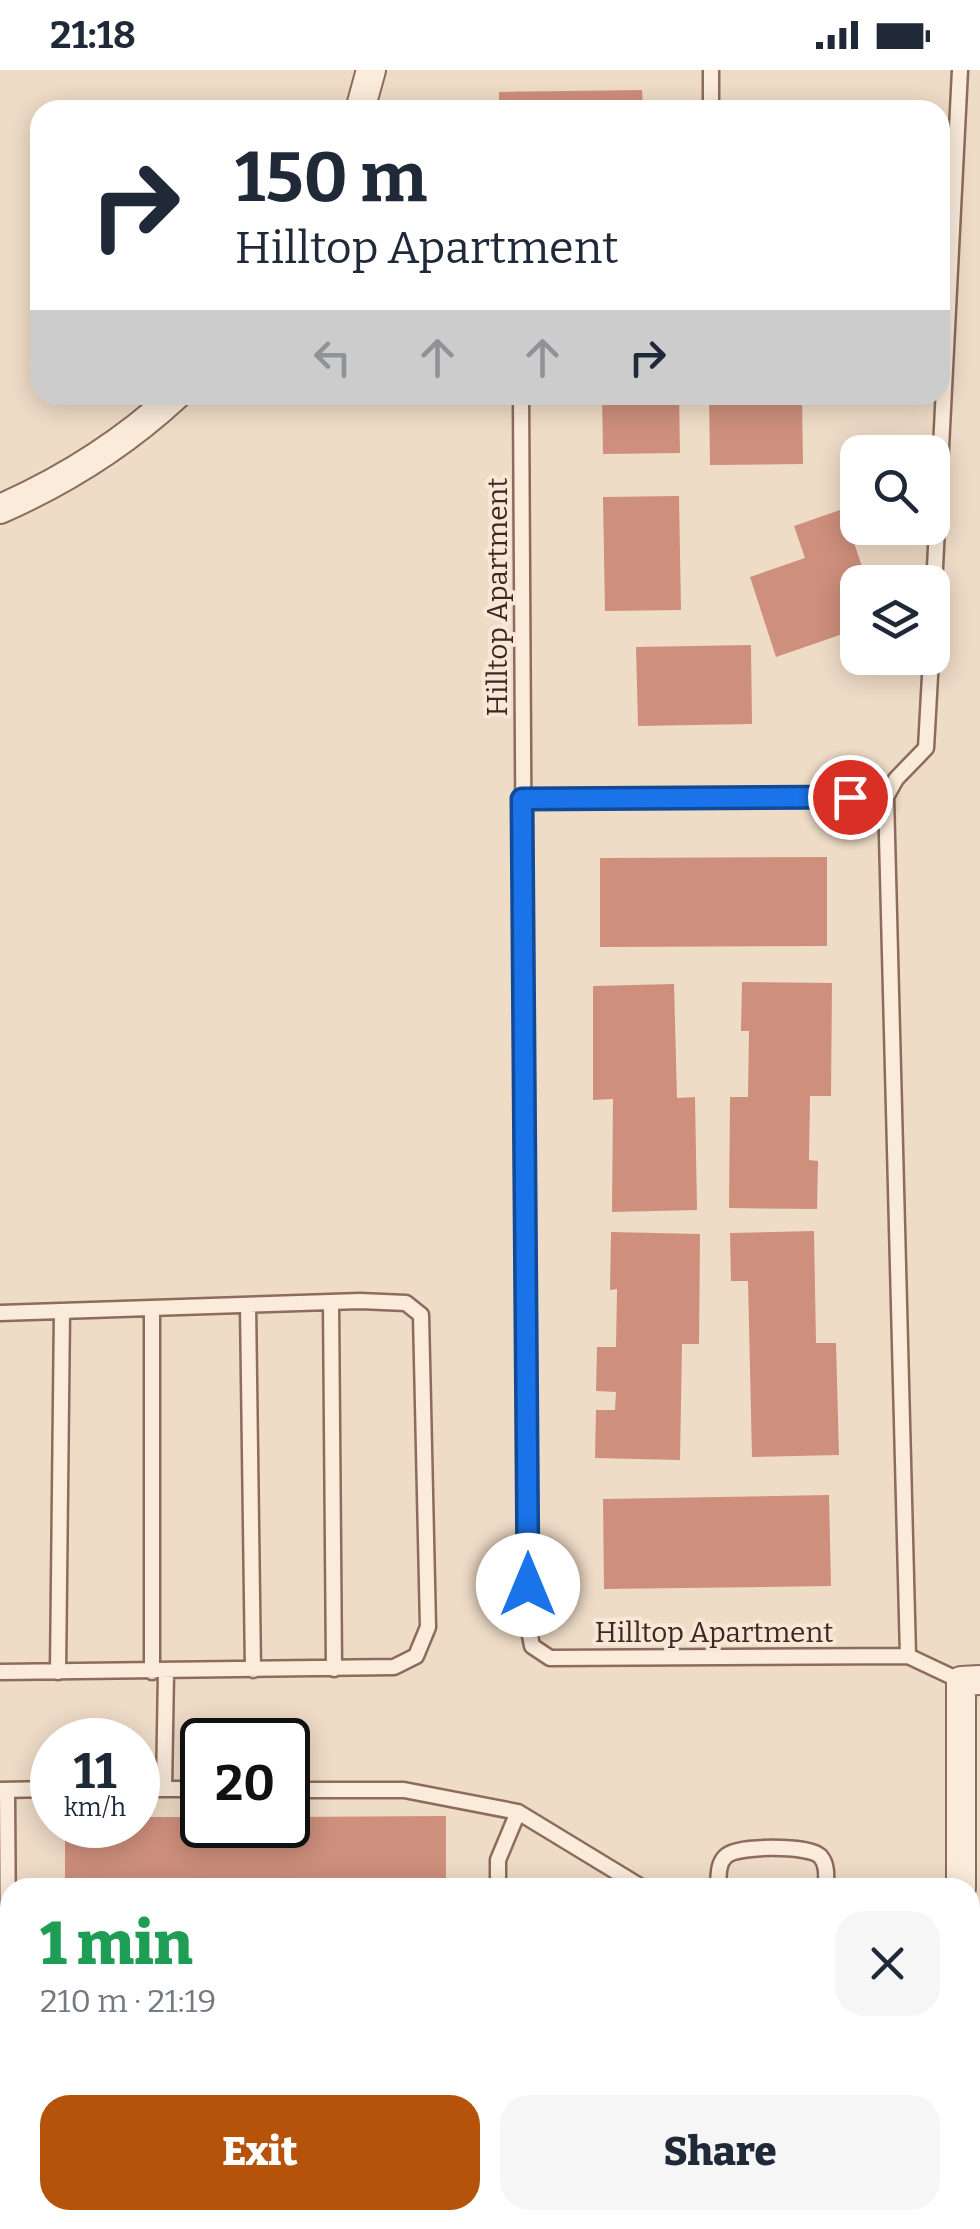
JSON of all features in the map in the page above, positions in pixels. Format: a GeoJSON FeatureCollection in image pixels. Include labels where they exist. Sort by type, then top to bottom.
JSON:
{"type":"FeatureCollection","features":[{"type":"Feature","properties":{"kind":"street"},"geometry":{"type":"LineString","coordinates":[[362,100],[370,70]]}},
{"type":"Feature","properties":{"kind":"street"},"geometry":{"type":"LineString","coordinates":[[0,509],[56,484],[139,429],[165,405]]}},
{"type":"Feature","properties":{"kind":"street"},"geometry":{"type":"LineString","coordinates":[[961,1878],[971,1680]]}},
{"type":"Feature","properties":{"kind":"lane"},"geometry":{"type":"LineString","coordinates":[[711,70],[711,100]]}},
{"type":"Feature","properties":{"kind":"lane"},"geometry":{"type":"LineString","coordinates":[[950,269],[960,70]]}},
{"type":"Feature","properties":{"kind":"lane","name":"Hilltop Apartment"},"geometry":{"type":"LineString","coordinates":[[522,405],[528,1585],[532,1646],[550,1658],[908,1656],[971,1680]]}},
{"type":"Feature","properties":{"kind":"lane"},"geometry":{"type":"LineString","coordinates":[[935,565],[943,405]]}},
{"type":"Feature","properties":{"kind":"lane"},"geometry":{"type":"LineString","coordinates":[[908,1656],[886,797],[896,779],[926,748],[930,675]]}},
{"type":"Feature","properties":{"kind":"lane"},"geometry":{"type":"LineString","coordinates":[[522,799],[886,797]]}},
{"type":"Feature","properties":{"kind":"lane"},"geometry":{"type":"LineString","coordinates":[[331,1302],[334,1669]]}},
{"type":"Feature","properties":{"kind":"lane"},"geometry":{"type":"LineString","coordinates":[[0,1312],[331,1302],[406,1304],[421,1315],[428,1627],[416,1656],[394,1668],[0,1672]]}},
{"type":"Feature","properties":{"kind":"lane"},"geometry":{"type":"LineString","coordinates":[[248,1305],[253,1670]]}},
{"type":"Feature","properties":{"kind":"lane"},"geometry":{"type":"LineString","coordinates":[[152,1308],[164,1790]]}},
{"type":"Feature","properties":{"kind":"lane"},"geometry":{"type":"LineString","coordinates":[[58,1672],[62,1311]]}},
{"type":"Feature","properties":{"kind":"lane"},"geometry":{"type":"LineString","coordinates":[[6,1878],[4,1790],[30,1790]]}},
{"type":"Feature","properties":{"kind":"lane"},"geometry":{"type":"LineString","coordinates":[[160,1790],[180,1790]]}},
{"type":"Feature","properties":{"kind":"lane"},"geometry":{"type":"LineString","coordinates":[[310,1790],[404,1790],[518,1812],[627,1878]]}},
{"type":"Feature","properties":{"kind":"lane"},"geometry":{"type":"LineString","coordinates":[[498,1878],[498,1860],[518,1812]]}},
{"type":"Feature","properties":{"kind":"lane"},"geometry":{"type":"LineString","coordinates":[[719,1878],[726,1856],[739,1850],[805,1848],[819,1854],[826,1865],[826,1878]]}},
{"type":"Feature","properties":{"kind":"building"},"geometry":{"type":"Polygon","coordinates":[[[642,90],[642,100],[499,100],[499,92],[642,90]]]}},
{"type":"Feature","properties":{"kind":"building"},"geometry":{"type":"Polygon","coordinates":[[[602,405],[679,405],[680,453],[603,454],[602,405]]]}},
{"type":"Feature","properties":{"kind":"building"},"geometry":{"type":"Polygon","coordinates":[[[709,405],[802,405],[803,464],[710,465],[709,405]]]}},
{"type":"Feature","properties":{"kind":"building"},"geometry":{"type":"Polygon","coordinates":[[[679,496],[681,610],[605,611],[603,497],[679,496]]]}},
{"type":"Feature","properties":{"kind":"building"},"geometry":{"type":"Polygon","coordinates":[[[840,510],[840,545],[855,545],[861,565],[840,565],[840,635],[776,657],[750,577],[805,558],[794,526],[840,510]]]}},
{"type":"Feature","properties":{"kind":"building"},"geometry":{"type":"Polygon","coordinates":[[[751,645],[752,724],[638,726],[636,647],[751,645]]]}},
{"type":"Feature","properties":{"kind":"building"},"geometry":{"type":"Polygon","coordinates":[[[827,857],[827,946],[600,947],[600,858],[827,857]]]}},
{"type":"Feature","properties":{"kind":"building"},"geometry":{"type":"Polygon","coordinates":[[[742,982],[832,983],[831,1096],[810,1096],[809,1160],[818,1161],[817,1209],[729,1208],[730,1097],[748,1097],[749,1031],[741,1031],[742,982]]]}},
{"type":"Feature","properties":{"kind":"building"},"geometry":{"type":"Polygon","coordinates":[[[674,984],[677,1098],[695,1097],[697,1210],[612,1212],[613,1099],[593,1100],[593,986],[674,984]]]}},
{"type":"Feature","properties":{"kind":"building"},"geometry":{"type":"Polygon","coordinates":[[[814,1231],[816,1343],[836,1343],[839,1455],[752,1457],[748,1281],[731,1281],[730,1233],[814,1231]]]}},
{"type":"Feature","properties":{"kind":"building"},"geometry":{"type":"Polygon","coordinates":[[[611,1232],[700,1234],[699,1344],[682,1344],[680,1460],[595,1458],[596,1410],[615,1410],[616,1392],[596,1391],[597,1347],[616,1347],[617,1289],[610,1290],[611,1232]]]}},
{"type":"Feature","properties":{"kind":"building"},"geometry":{"type":"Polygon","coordinates":[[[829,1495],[831,1586],[604,1589],[603,1499],[829,1495]]]}},
{"type":"Feature","properties":{"kind":"building"},"geometry":{"type":"Polygon","coordinates":[[[446,1816],[446,1878],[65,1878],[65,1848],[160,1848],[160,1817],[180,1817],[180,1848],[310,1848],[310,1817],[446,1816]]]}},
{"type":"Feature","properties":{"kind":"route"},"geometry":{"type":"LineString","coordinates":[[528,1585],[522,799],[850,797]]}}]}
